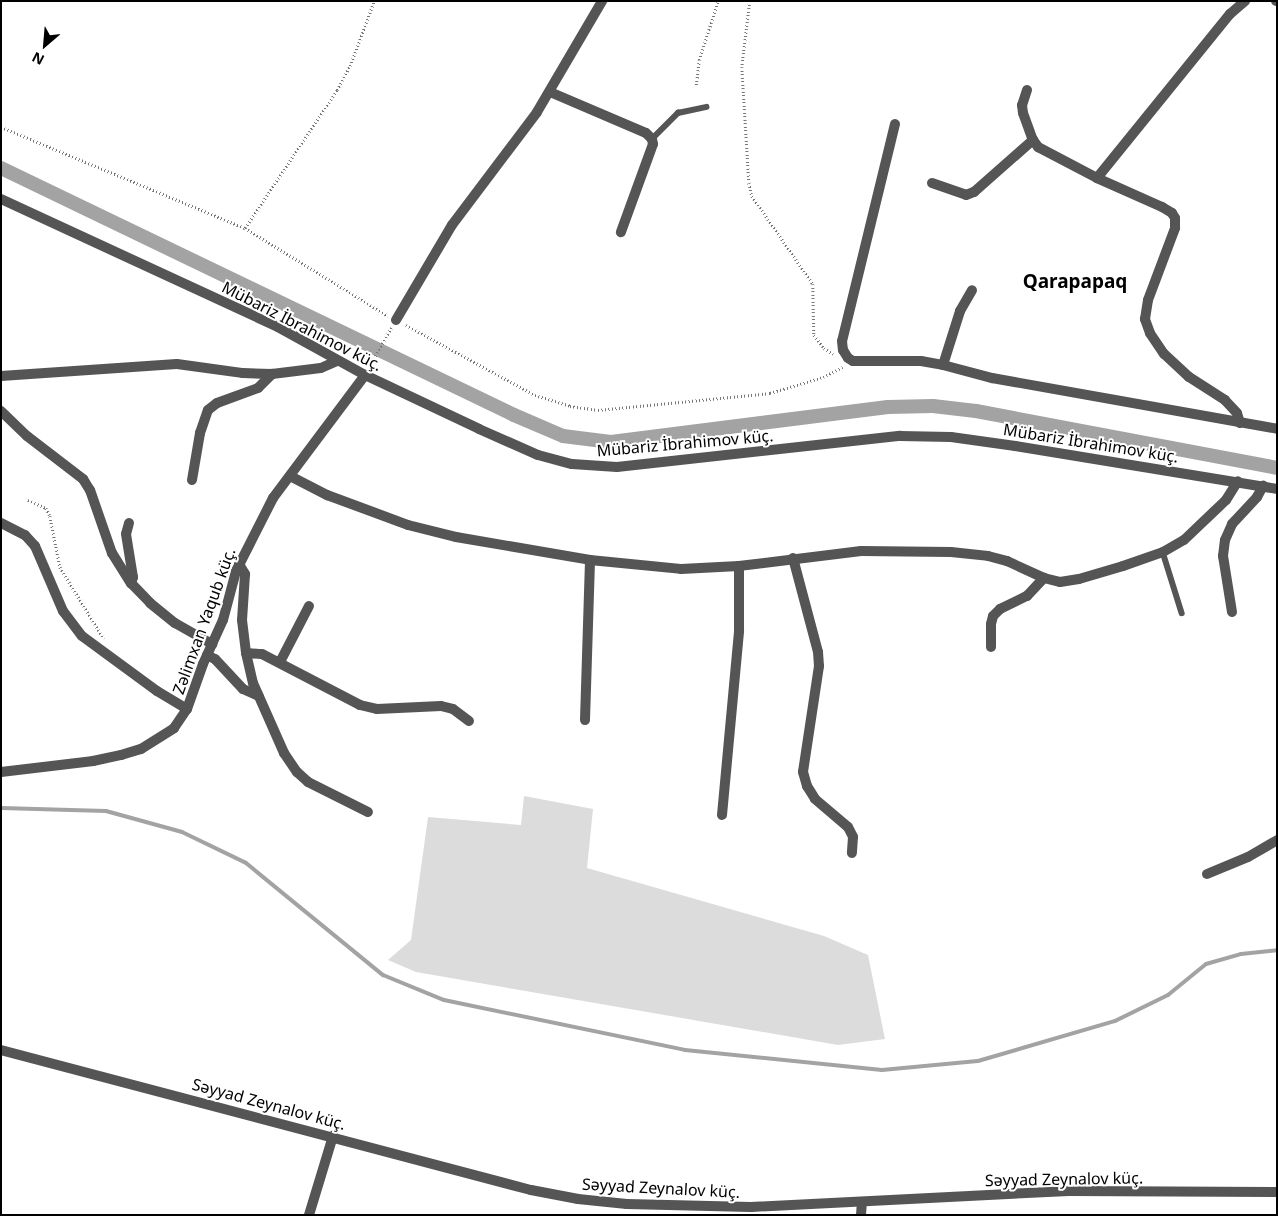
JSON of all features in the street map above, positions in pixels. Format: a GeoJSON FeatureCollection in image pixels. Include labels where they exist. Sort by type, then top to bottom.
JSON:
{"type":"FeatureCollection","features":[{"type":"Feature","properties":{"kind":"street"},"geometry":{"type":"LineString","coordinates":[[396,320],[452,225],[519,139],[550,92],[602,1]]}},
{"type":"Feature","properties":{"kind":"street"},"geometry":{"type":"LineString","coordinates":[[1097,178],[1230,14],[1245,1]]}},
{"type":"Feature","properties":{"kind":"street"},"geometry":{"type":"LineString","coordinates":[[1027,90],[1022,105],[1022,113],[1033,140],[1038,147],[1097,178],[1172,213],[1175,218],[1174,228],[1148,300],[1145,319],[1150,333],[1164,354],[1189,377],[1226,400],[1234,408],[1240,423]]}},
{"type":"Feature","properties":{"kind":"street"},"geometry":{"type":"LineString","coordinates":[[550,92],[646,134],[652,139],[653,144],[621,232]]}},
{"type":"Feature","properties":{"kind":"street"},"geometry":{"type":"LineString","coordinates":[[895,124],[842,341],[843,350],[853,361],[921,361],[943,364],[992,378],[1277,430]]}},
{"type":"Feature","properties":{"kind":"street"},"geometry":{"type":"LineString","coordinates":[[932,183],[966,194],[974,192],[1033,140]]}},
{"type":"Feature","properties":{"kind":"street","name":"Mübariz İbrahimov küç."},"geometry":{"type":"LineString","coordinates":[[1,199],[278,327],[365,375],[538,454],[572,464],[596,468],[626,466],[900,436],[951,437],[1238,481],[1277,489]]}},
{"type":"Feature","properties":{"kind":"street"},"geometry":{"type":"LineString","coordinates":[[943,364],[960,311],[972,290]]}},
{"type":"Feature","properties":{"kind":"street"},"geometry":{"type":"LineString","coordinates":[[1,376],[177,364],[244,373],[272,374],[302,372],[320,368],[337,361]]}},
{"type":"Feature","properties":{"kind":"street"},"geometry":{"type":"LineString","coordinates":[[192,480],[200,433],[208,410],[216,403],[258,388],[272,374]]}},
{"type":"Feature","properties":{"kind":"street","name":"Zəlimxan Yaqub küç."},"geometry":{"type":"LineString","coordinates":[[1,772],[93,761],[141,749],[174,728],[187,709],[207,655],[223,620],[239,564],[273,498],[365,375]]}},
{"type":"Feature","properties":{"kind":"street"},"geometry":{"type":"LineString","coordinates":[[1,412],[27,436],[83,479],[90,490],[112,553],[131,582],[150,604],[175,624],[212,644]]}},
{"type":"Feature","properties":{"kind":"street"},"geometry":{"type":"LineString","coordinates":[[290,476],[327,495],[408,525],[456,537],[590,560],[681,569],[739,566],[861,551],[951,552],[988,556],[1007,561],[1044,578],[1060,582],[1079,579],[1162,552],[1184,540],[1226,500],[1238,481]]}},
{"type":"Feature","properties":{"kind":"street"},"geometry":{"type":"LineString","coordinates":[[1232,612],[1223,556],[1226,540],[1232,524],[1257,497],[1263,486]]}},
{"type":"Feature","properties":{"kind":"street"},"geometry":{"type":"LineString","coordinates":[[1,523],[25,535],[35,546],[63,610],[73,627],[82,636],[170,700],[187,709]]}},
{"type":"Feature","properties":{"kind":"street"},"geometry":{"type":"LineString","coordinates":[[128,523],[126,534],[132,577],[131,582]]}},
{"type":"Feature","properties":{"kind":"street"},"geometry":{"type":"LineString","coordinates":[[793,558],[818,652],[819,666],[803,772],[806,786],[815,799],[848,827],[853,837],[852,852]]}},
{"type":"Feature","properties":{"kind":"street"},"geometry":{"type":"LineString","coordinates":[[584,720],[590,560]]}},
{"type":"Feature","properties":{"kind":"street"},"geometry":{"type":"LineString","coordinates":[[239,564],[245,574],[242,620],[246,653],[253,683],[284,753],[297,772],[322,791],[368,812]]}},
{"type":"Feature","properties":{"kind":"street"},"geometry":{"type":"LineString","coordinates":[[722,815],[738,650],[739,566]]}},
{"type":"Feature","properties":{"kind":"street"},"geometry":{"type":"LineString","coordinates":[[991,647],[993,616],[1000,609],[1027,596],[1044,578]]}},
{"type":"Feature","properties":{"kind":"street"},"geometry":{"type":"LineString","coordinates":[[280,662],[310,606]]}},
{"type":"Feature","properties":{"kind":"street"},"geometry":{"type":"LineString","coordinates":[[246,653],[262,654],[280,662],[360,705],[377,709],[441,706],[453,709],[469,721]]}},
{"type":"Feature","properties":{"kind":"street"},"geometry":{"type":"LineString","coordinates":[[207,655],[215,659],[243,689],[259,696]]}},
{"type":"Feature","properties":{"kind":"street"},"geometry":{"type":"LineString","coordinates":[[1207,874],[1248,857],[1277,840]]}},
{"type":"Feature","properties":{"kind":"street","name":"Səyyad Zeynalov küç."},"geometry":{"type":"LineString","coordinates":[[1,1050],[333,1136],[531,1190],[578,1199],[627,1204],[751,1207],[1069,1191],[1277,1192]]}},
{"type":"Feature","properties":{"kind":"street"},"geometry":{"type":"LineString","coordinates":[[309,1215],[333,1136]]}},
{"type":"Feature","properties":{"kind":"street"},"geometry":{"type":"LineString","coordinates":[[861,1215],[862,1202]]}},
{"type":"Feature","properties":{"kind":"lane"},"geometry":{"type":"LineString","coordinates":[[652,139],[678,113],[706,107]]}},
{"type":"Feature","properties":{"kind":"lane"},"geometry":{"type":"LineString","coordinates":[[1162,552],[1182,613]]}},
{"type":"Feature","properties":{"kind":"path"},"geometry":{"type":"LineString","coordinates":[[245,228],[350,66],[374,1]]}},
{"type":"Feature","properties":{"kind":"path"},"geometry":{"type":"LineString","coordinates":[[696,85],[699,60],[718,1]]}},
{"type":"Feature","properties":{"kind":"path"},"geometry":{"type":"LineString","coordinates":[[750,1],[742,67],[748,183],[752,196],[813,284],[812,319],[814,335],[824,348],[853,361]]}},
{"type":"Feature","properties":{"kind":"path"},"geometry":{"type":"LineString","coordinates":[[1,128],[245,228],[396,320],[535,395],[570,406],[598,410],[770,393],[824,377],[853,361]]}},
{"type":"Feature","properties":{"kind":"path"},"geometry":{"type":"LineString","coordinates":[[365,375],[396,320]]}},
{"type":"Feature","properties":{"kind":"path"},"geometry":{"type":"LineString","coordinates":[[28,500],[46,508],[50,516],[60,567],[103,634],[104,652]]}},
{"type":"Feature","properties":{"kind":"shaded area"},"geometry":{"type":"Polygon","coordinates":[[[524,796],[593,809],[587,868],[824,936],[868,955],[885,1039],[838,1045],[416,972],[388,960],[411,940],[428,817],[521,825],[524,796]]]}},
{"type":"Feature","properties":{"kind":"waterway"},"geometry":{"type":"LineString","coordinates":[[1,168],[514,415],[563,436],[611,442],[888,407],[933,406],[976,411],[1277,468]]}},
{"type":"Feature","properties":{"kind":"waterway"},"geometry":{"type":"LineString","coordinates":[[1,808],[106,811],[182,832],[246,863],[383,975],[444,1000],[685,1050],[882,1070],[978,1061],[1115,1021],[1168,995],[1206,964],[1241,954],[1277,950]]}},
{"type":"Feature","properties":{"kind":"district","name":"Qarapapaq"},"geometry":{"type":"Point","coordinates":[1075,282]}}]}
